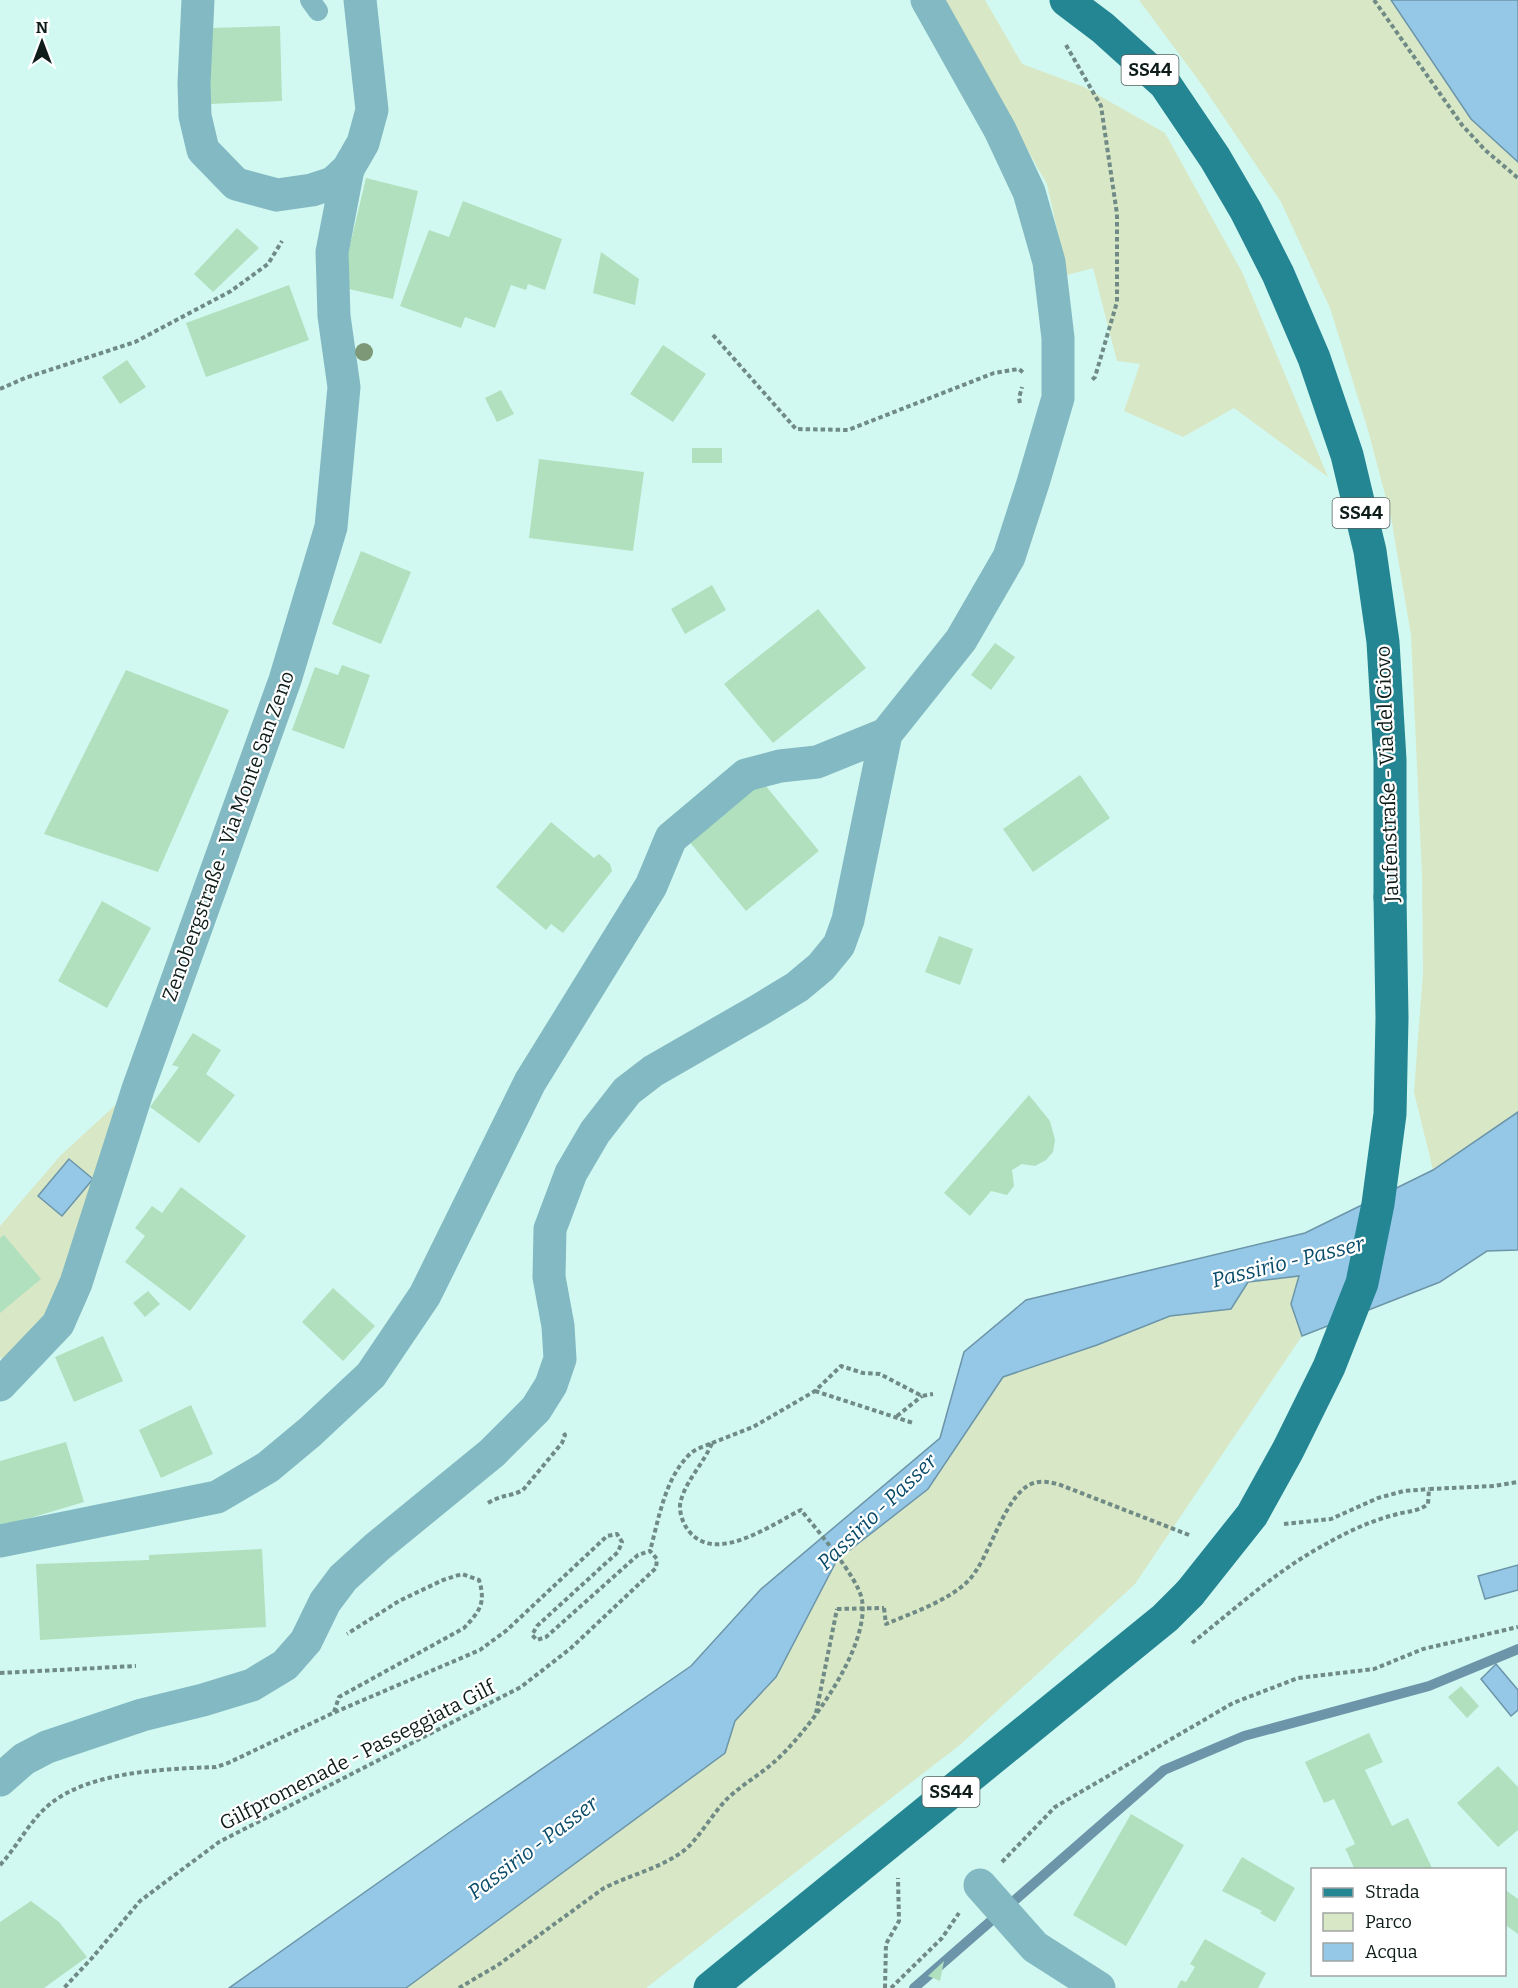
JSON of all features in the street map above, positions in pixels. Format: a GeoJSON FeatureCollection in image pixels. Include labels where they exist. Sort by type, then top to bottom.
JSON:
{"type":"FeatureCollection","features":[{"type":"Feature","properties":{"kind":"main road","name":"Jaufenstraße - Via del Giovo"},"geometry":{"type":"LineString","coordinates":[[710,1988],[1165,1618],[1190,1593],[1252,1515],[1288,1450],[1329,1367],[1362,1283],[1378,1204],[1390,1114],[1392,1018],[1390,760],[1383,642],[1370,551],[1347,455],[1314,358],[1278,274],[1246,211],[1215,158],[1165,84],[1103,28],[1066,0]]}},
{"type":"Feature","properties":{"kind":"street"},"geometry":{"type":"LineString","coordinates":[[198,0],[194,105],[203,150],[236,184],[277,195],[312,190],[333,183],[348,169],[363,143],[372,110],[360,0]]}},
{"type":"Feature","properties":{"kind":"street"},"geometry":{"type":"LineString","coordinates":[[0,1780],[24,1760],[47,1747],[142,1715],[252,1685],[285,1665],[306,1641],[325,1602],[343,1578],[377,1547],[492,1453],[536,1409],[551,1386],[560,1359],[558,1326],[549,1276],[550,1229],[571,1173],[595,1132],[627,1091],[653,1071],[797,987],[820,967],[838,945],[848,920],[886,734],[961,640],[1009,557],[1058,398],[1058,338],[1049,262],[1029,192],[1000,130],[927,0]]}},
{"type":"Feature","properties":{"kind":"street","name":"Zenobergstraße - Via Monte San Zeno"},"geometry":{"type":"LineString","coordinates":[[0,1385],[58,1324],[76,1283],[138,1089],[285,680],[331,528],[344,387],[334,316],[332,252],[348,169]]}},
{"type":"Feature","properties":{"kind":"street"},"geometry":{"type":"LineString","coordinates":[[0,1541],[218,1497],[268,1467],[310,1432],[371,1375],[425,1295],[530,1082],[651,886],[670,838],[746,776],[780,766],[817,762],[886,734]]}},
{"type":"Feature","properties":{"kind":"street"},"geometry":{"type":"LineString","coordinates":[[980,1885],[1035,1947],[1099,1988]]}},
{"type":"Feature","properties":{"kind":"path"},"geometry":{"type":"LineString","coordinates":[[1374,0],[1462,125],[1485,150],[1518,178]]}},
{"type":"Feature","properties":{"kind":"path"},"geometry":{"type":"LineString","coordinates":[[1058,398],[1083,389],[1095,377],[1117,302],[1117,214],[1101,106],[1064,41]]}},
{"type":"Feature","properties":{"kind":"path"},"geometry":{"type":"LineString","coordinates":[[0,389],[25,378],[135,342],[231,291],[268,264],[282,241]]}},
{"type":"Feature","properties":{"kind":"path"},"geometry":{"type":"LineString","coordinates":[[713,334],[796,429],[848,430],[994,373],[1019,369],[1025,376],[1019,398],[1024,420],[1029,426],[1048,432]]}},
{"type":"Feature","properties":{"kind":"path","name":"Gilfpromenade - Passeggiata Gilf"},"geometry":{"type":"LineString","coordinates":[[650,1551],[670,1483],[693,1451],[753,1427],[815,1391],[841,1366],[863,1373],[880,1374],[922,1396]]}},
{"type":"Feature","properties":{"kind":"path"},"geometry":{"type":"LineString","coordinates":[[815,1391],[913,1423]]}},
{"type":"Feature","properties":{"kind":"path"},"geometry":{"type":"LineString","coordinates":[[897,1417],[922,1396],[933,1394]]}},
{"type":"Feature","properties":{"kind":"path"},"geometry":{"type":"LineString","coordinates":[[459,1988],[498,1965],[604,1888],[662,1865],[685,1850],[716,1810],[730,1796],[774,1762],[815,1716],[848,1662],[864,1618],[862,1597],[852,1577],[801,1510],[740,1540],[721,1545],[706,1543],[692,1536],[685,1527],[680,1502],[685,1489],[712,1443]]}},
{"type":"Feature","properties":{"kind":"path"},"geometry":{"type":"LineString","coordinates":[[815,1716],[837,1609],[884,1608],[886,1624],[939,1601],[968,1581],[1005,1514],[1020,1493],[1030,1484],[1042,1481],[1058,1484],[1189,1535]]}},
{"type":"Feature","properties":{"kind":"path"},"geometry":{"type":"LineString","coordinates":[[1281,1524],[1331,1519],[1378,1498],[1404,1491],[1494,1486],[1518,1482]]}},
{"type":"Feature","properties":{"kind":"path"},"geometry":{"type":"LineString","coordinates":[[1183,1650],[1286,1568],[1325,1544],[1362,1526],[1395,1514],[1421,1510],[1428,1504],[1429,1489]]}},
{"type":"Feature","properties":{"kind":"path","name":"Gilfpromenade - Passeggiata Gilf"},"geometry":{"type":"LineString","coordinates":[[0,1865],[32,1822],[50,1804],[75,1788],[98,1780],[124,1775],[216,1767],[228,1763],[333,1713],[480,1650],[507,1630],[606,1536],[617,1534],[622,1542],[618,1552],[537,1626],[532,1635],[537,1640],[546,1637],[638,1555],[650,1551]]}},
{"type":"Feature","properties":{"kind":"path","name":"Gilfpromenade - Passeggiata Gilf"},"geometry":{"type":"LineString","coordinates":[[64,1988],[93,1958],[140,1901],[219,1842],[521,1687],[571,1648],[656,1568],[657,1558],[650,1551]]}},
{"type":"Feature","properties":{"kind":"path"},"geometry":{"type":"LineString","coordinates":[[891,1988],[942,1938],[980,1885],[1055,1807],[1233,1703],[1298,1678],[1374,1669],[1423,1649],[1518,1626]]}},
{"type":"Feature","properties":{"kind":"path"},"geometry":{"type":"LineString","coordinates":[[0,1673],[136,1666]]}},
{"type":"Feature","properties":{"kind":"path"},"geometry":{"type":"LineString","coordinates":[[885,1988],[886,1944],[899,1921],[898,1875],[890,1882]]}},
{"type":"Feature","properties":{"kind":"green space"},"geometry":{"type":"Polygon","coordinates":[[[942,0],[985,0],[1022,64],[1084,87],[1165,133],[1242,272],[1328,477],[1234,408],[1183,437],[1124,411],[1140,364],[1117,361],[1093,268],[1067,275],[1047,184],[942,0]]]}},
{"type":"Feature","properties":{"kind":"green space"},"geometry":{"type":"Polygon","coordinates":[[[1139,0],[1391,0],[1471,119],[1518,162],[1518,1112],[1433,1170],[1414,1092],[1423,972],[1422,875],[1411,635],[1391,517],[1368,430],[1330,308],[1281,202],[1202,85],[1139,0]]]}},
{"type":"Feature","properties":{"kind":"green space"},"geometry":{"type":"Polygon","coordinates":[[[123,1098],[60,1294],[7,1364],[0,1357],[0,1226],[60,1156],[123,1098]]]}},
{"type":"Feature","properties":{"kind":"green space"},"geometry":{"type":"Polygon","coordinates":[[[1299,1276],[1291,1304],[1302,1336],[1135,1584],[961,1744],[646,1988],[406,1988],[725,1753],[735,1721],[776,1677],[837,1560],[928,1489],[1003,1377],[1097,1345],[1170,1316],[1231,1309],[1248,1282],[1299,1276]]]}},
{"type":"Feature","properties":{"kind":"water"},"geometry":{"type":"Polygon","coordinates":[[[1391,0],[1518,0],[1518,162],[1471,119],[1391,0]]]}},
{"type":"Feature","properties":{"kind":"water","name":"Passirio - Passer"},"geometry":{"type":"Polygon","coordinates":[[[1518,1112],[1518,1250],[1487,1251],[1440,1282],[1302,1336],[1291,1304],[1299,1276],[1248,1282],[1231,1309],[1170,1316],[1097,1345],[1003,1377],[928,1489],[837,1560],[776,1677],[735,1721],[725,1753],[406,1988],[229,1988],[691,1666],[761,1589],[940,1438],[964,1352],[1026,1300],[1305,1233],[1433,1170],[1518,1112]]]}},
{"type":"Feature","properties":{"kind":"water"},"geometry":{"type":"Polygon","coordinates":[[[69,1159],[93,1179],[62,1216],[38,1196],[69,1159]]]}},
{"type":"Feature","properties":{"kind":"water"},"geometry":{"type":"Polygon","coordinates":[[[1518,1565],[1518,1590],[1485,1599],[1478,1576],[1518,1565]]]}},
{"type":"Feature","properties":{"kind":"water"},"geometry":{"type":"Polygon","coordinates":[[[1496,1664],[1518,1690],[1518,1710],[1511,1716],[1481,1679],[1496,1664]]]}},
{"type":"Feature","properties":{"kind":"building"},"geometry":{"type":"Polygon","coordinates":[[[280,26],[282,101],[210,104],[208,28],[280,26]]]}},
{"type":"Feature","properties":{"kind":"building"},"geometry":{"type":"Polygon","coordinates":[[[366,178],[418,191],[393,299],[340,287],[366,178]]]}},
{"type":"Feature","properties":{"kind":"building"},"geometry":{"type":"Polygon","coordinates":[[[463,201],[562,239],[545,290],[528,284],[526,290],[511,285],[495,328],[465,317],[461,328],[400,306],[429,230],[449,237],[463,201]]]}},
{"type":"Feature","properties":{"kind":"building"},"geometry":{"type":"Polygon","coordinates":[[[237,228],[259,248],[213,292],[194,274],[237,228]]]}},
{"type":"Feature","properties":{"kind":"building"},"geometry":{"type":"Polygon","coordinates":[[[601,252],[639,279],[635,305],[593,293],[601,252]]]}},
{"type":"Feature","properties":{"kind":"building"},"geometry":{"type":"Polygon","coordinates":[[[289,285],[309,340],[206,377],[186,323],[289,285]]]}},
{"type":"Feature","properties":{"kind":"building"},"geometry":{"type":"Polygon","coordinates":[[[663,345],[706,374],[673,422],[630,394],[663,345]]]}},
{"type":"Feature","properties":{"kind":"building"},"geometry":{"type":"Polygon","coordinates":[[[127,360],[146,387],[120,404],[102,377],[127,360]]]}},
{"type":"Feature","properties":{"kind":"building"},"geometry":{"type":"Polygon","coordinates":[[[501,390],[514,414],[497,422],[485,398],[501,390]]]}},
{"type":"Feature","properties":{"kind":"building"},"geometry":{"type":"Polygon","coordinates":[[[692,448],[722,448],[722,463],[692,463],[692,448]]]}},
{"type":"Feature","properties":{"kind":"building"},"geometry":{"type":"Polygon","coordinates":[[[539,459],[644,472],[633,551],[529,538],[539,459]]]}},
{"type":"Feature","properties":{"kind":"building"},"geometry":{"type":"Polygon","coordinates":[[[361,551],[411,572],[381,644],[332,624],[361,551]]]}},
{"type":"Feature","properties":{"kind":"building"},"geometry":{"type":"Polygon","coordinates":[[[712,585],[726,610],[685,634],[671,609],[712,585]]]}},
{"type":"Feature","properties":{"kind":"building"},"geometry":{"type":"Polygon","coordinates":[[[818,609],[866,668],[773,743],[724,684],[818,609]]]}},
{"type":"Feature","properties":{"kind":"building"},"geometry":{"type":"Polygon","coordinates":[[[995,643],[1015,657],[991,690],[971,675],[995,643]]]}},
{"type":"Feature","properties":{"kind":"building"},"geometry":{"type":"Polygon","coordinates":[[[342,665],[370,675],[344,749],[292,730],[315,667],[338,675],[342,665]]]}},
{"type":"Feature","properties":{"kind":"building"},"geometry":{"type":"Polygon","coordinates":[[[126,670],[229,710],[158,872],[44,834],[126,670]]]}},
{"type":"Feature","properties":{"kind":"building"},"geometry":{"type":"Polygon","coordinates":[[[1080,775],[1110,818],[1033,872],[1003,829],[1080,775]]]}},
{"type":"Feature","properties":{"kind":"building"},"geometry":{"type":"Polygon","coordinates":[[[761,780],[819,851],[746,911],[688,840],[761,780]]]}},
{"type":"Feature","properties":{"kind":"building"},"geometry":{"type":"Polygon","coordinates":[[[551,822],[594,858],[599,854],[610,864],[612,871],[563,933],[551,924],[546,930],[496,887],[551,822]]]}},
{"type":"Feature","properties":{"kind":"building"},"geometry":{"type":"Polygon","coordinates":[[[102,901],[151,928],[107,1008],[58,981],[102,901]]]}},
{"type":"Feature","properties":{"kind":"building"},"geometry":{"type":"Polygon","coordinates":[[[939,936],[973,949],[960,985],[925,972],[939,936]]]}},
{"type":"Feature","properties":{"kind":"building"},"geometry":{"type":"Polygon","coordinates":[[[193,1033],[221,1050],[206,1074],[235,1095],[199,1143],[150,1107],[179,1067],[172,1065],[193,1033]]]}},
{"type":"Feature","properties":{"kind":"building"},"geometry":{"type":"Polygon","coordinates":[[[1029,1095],[1050,1121],[1055,1140],[1053,1152],[1046,1160],[1035,1166],[1022,1164],[1012,1170],[1014,1186],[1007,1195],[991,1191],[970,1216],[944,1193],[1029,1095]]]}},
{"type":"Feature","properties":{"kind":"building"},"geometry":{"type":"Polygon","coordinates":[[[181,1187],[246,1236],[190,1311],[125,1262],[145,1236],[135,1228],[152,1206],[162,1213],[181,1187]]]}},
{"type":"Feature","properties":{"kind":"building"},"geometry":{"type":"Polygon","coordinates":[[[4,1235],[41,1279],[0,1313],[0,1238],[4,1235]]]}},
{"type":"Feature","properties":{"kind":"building"},"geometry":{"type":"Polygon","coordinates":[[[333,1288],[375,1326],[343,1361],[302,1322],[333,1288]]]}},
{"type":"Feature","properties":{"kind":"building"},"geometry":{"type":"Polygon","coordinates":[[[148,1291],[160,1304],[145,1317],[133,1303],[148,1291]]]}},
{"type":"Feature","properties":{"kind":"building"},"geometry":{"type":"Polygon","coordinates":[[[103,1336],[123,1381],[74,1402],[55,1357],[103,1336]]]}},
{"type":"Feature","properties":{"kind":"building"},"geometry":{"type":"Polygon","coordinates":[[[191,1405],[213,1454],[161,1478],[139,1430],[191,1405]]]}},
{"type":"Feature","properties":{"kind":"building"},"geometry":{"type":"Polygon","coordinates":[[[66,1442],[84,1502],[0,1527],[0,1461],[66,1442]]]}},
{"type":"Feature","properties":{"kind":"building"},"geometry":{"type":"Polygon","coordinates":[[[262,1549],[266,1627],[40,1640],[36,1564],[149,1560],[149,1555],[262,1549]]]}},
{"type":"Feature","properties":{"kind":"building"},"geometry":{"type":"Polygon","coordinates":[[[1461,1686],[1479,1706],[1467,1718],[1448,1697],[1461,1686]]]}},
{"type":"Feature","properties":{"kind":"building"},"geometry":{"type":"Polygon","coordinates":[[[1369,1733],[1383,1762],[1365,1770],[1392,1826],[1408,1818],[1432,1868],[1354,1868],[1345,1849],[1355,1844],[1334,1799],[1324,1803],[1305,1762],[1369,1733]]]}},
{"type":"Feature","properties":{"kind":"building"},"geometry":{"type":"Polygon","coordinates":[[[1498,1766],[1518,1787],[1518,1830],[1498,1847],[1457,1803],[1498,1766]]]}},
{"type":"Feature","properties":{"kind":"building"},"geometry":{"type":"Polygon","coordinates":[[[1131,1814],[1184,1845],[1126,1946],[1073,1915],[1131,1814]]]}},
{"type":"Feature","properties":{"kind":"building"},"geometry":{"type":"Polygon","coordinates":[[[1242,1857],[1295,1888],[1275,1922],[1260,1913],[1262,1911],[1222,1891],[1242,1857]]]}},
{"type":"Feature","properties":{"kind":"building"},"geometry":{"type":"Polygon","coordinates":[[[1506,1890],[1518,1899],[1518,1934],[1506,1925],[1506,1890]]]}},
{"type":"Feature","properties":{"kind":"building"},"geometry":{"type":"Polygon","coordinates":[[[31,1901],[59,1922],[87,1957],[44,1988],[0,1988],[0,1922],[31,1901]]]}},
{"type":"Feature","properties":{"kind":"building"},"geometry":{"type":"Polygon","coordinates":[[[1205,1939],[1266,1973],[1258,1988],[1177,1988],[1181,1980],[1186,1982],[1195,1967],[1190,1964],[1205,1939]]]}},
{"type":"Feature","properties":{"kind":"building"},"geometry":{"type":"Polygon","coordinates":[[[944,1961],[940,1981],[928,1976],[944,1961]]]}},
{"type":"Feature","properties":{"kind":"waterway"},"geometry":{"type":"LineString","coordinates":[[914,1988],[1164,1770],[1244,1736],[1429,1686],[1518,1649]]}}]}
